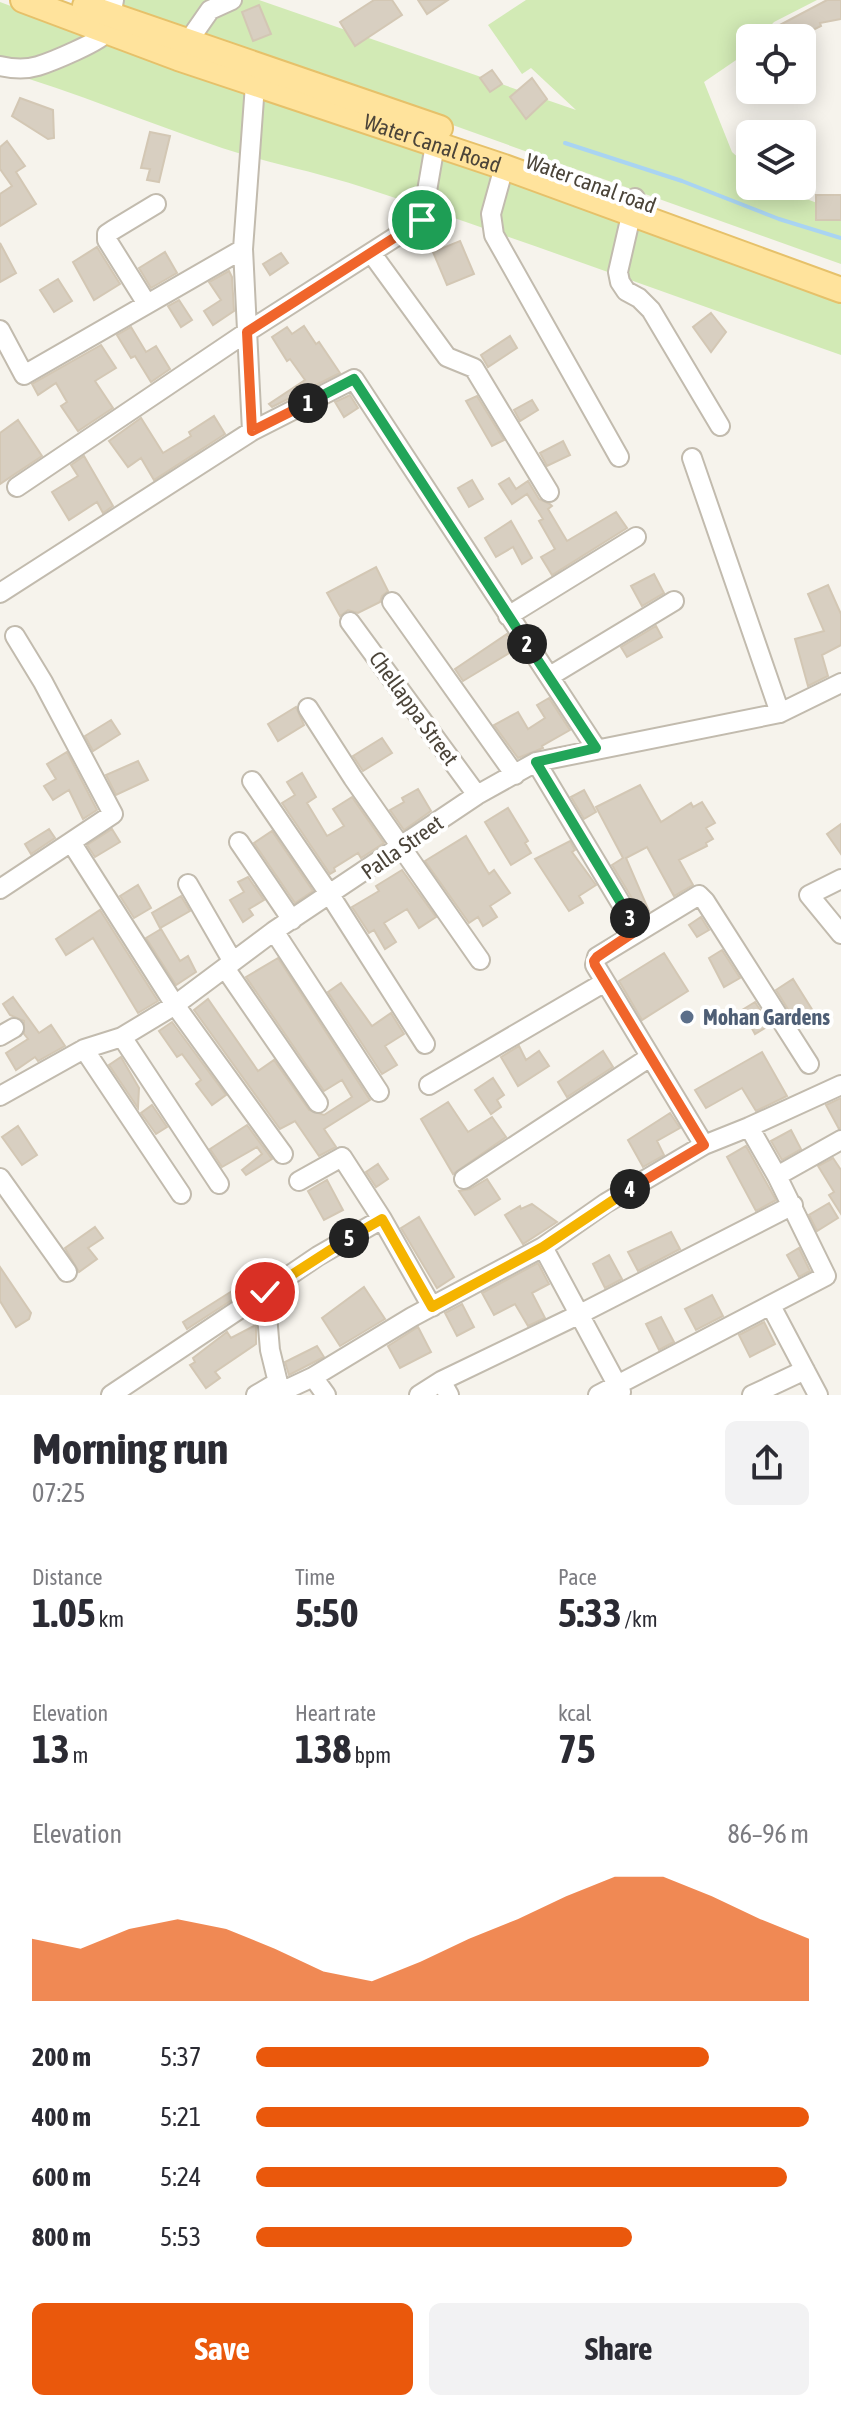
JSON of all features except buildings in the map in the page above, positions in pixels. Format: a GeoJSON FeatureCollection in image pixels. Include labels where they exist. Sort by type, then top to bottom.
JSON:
{"type":"FeatureCollection","features":[{"type":"Feature","properties":{"kind":"main road","name":"Water Canal Road"},"geometry":{"type":"LineString","coordinates":[[23,0],[111,16],[255,74],[436,136],[504,167],[633,205],[841,290]]}},
{"type":"Feature","properties":{"kind":"main road"},"geometry":{"type":"LineString","coordinates":[[68,0],[187,43],[255,74]]}},
{"type":"Feature","properties":{"kind":"main road","name":"Water canal road"},"geometry":{"type":"LineString","coordinates":[[436,136],[841,275]]}},
{"type":"Feature","properties":{"kind":"street"},"geometry":{"type":"LineString","coordinates":[[187,43],[210,10],[232,0]]}},
{"type":"Feature","properties":{"kind":"street"},"geometry":{"type":"LineString","coordinates":[[0,66],[15,70],[38,66],[96,43],[111,16]]}},
{"type":"Feature","properties":{"kind":"street"},"geometry":{"type":"LineString","coordinates":[[252,431],[243,249],[255,74]]}},
{"type":"Feature","properties":{"kind":"street"},"geometry":{"type":"LineString","coordinates":[[17,487],[247,332],[422,220],[436,136]]}},
{"type":"Feature","properties":{"kind":"street"},"geometry":{"type":"LineString","coordinates":[[504,167],[491,214],[494,235],[619,457]]}},
{"type":"Feature","properties":{"kind":"street"},"geometry":{"type":"LineString","coordinates":[[147,304],[107,240],[107,234],[156,204]]}},
{"type":"Feature","properties":{"kind":"street"},"geometry":{"type":"LineString","coordinates":[[633,205],[618,272],[620,282],[651,310],[720,426]]}},
{"type":"Feature","properties":{"kind":"street"},"geometry":{"type":"LineString","coordinates":[[0,330],[24,375],[243,249]]}},
{"type":"Feature","properties":{"kind":"street"},"geometry":{"type":"LineString","coordinates":[[372,254],[447,357],[474,368],[549,492]]}},
{"type":"Feature","properties":{"kind":"street"},"geometry":{"type":"LineString","coordinates":[[0,593],[252,431],[354,379],[596,748]]}},
{"type":"Feature","properties":{"kind":"street"},"geometry":{"type":"LineString","coordinates":[[692,458],[780,713]]}},
{"type":"Feature","properties":{"kind":"street"},"geometry":{"type":"LineString","coordinates":[[508,616],[636,537]]}},
{"type":"Feature","properties":{"kind":"street"},"geometry":{"type":"LineString","coordinates":[[550,676],[674,601]]}},
{"type":"Feature","properties":{"kind":"street"},"geometry":{"type":"LineString","coordinates":[[392,602],[515,775]]}},
{"type":"Feature","properties":{"kind":"street","name":"Chellappa Street"},"geometry":{"type":"LineString","coordinates":[[350,622],[477,795]]}},
{"type":"Feature","properties":{"kind":"street"},"geometry":{"type":"LineString","coordinates":[[0,889],[113,814],[15,636]]}},
{"type":"Feature","properties":{"kind":"street","name":"Palla Street"},"geometry":{"type":"LineString","coordinates":[[0,1096],[84,1049],[122,1037],[175,1005],[274,931],[477,795],[536,762],[780,713],[841,683]]}},
{"type":"Feature","properties":{"kind":"street"},"geometry":{"type":"LineString","coordinates":[[308,708],[480,960]]}},
{"type":"Feature","properties":{"kind":"street"},"geometry":{"type":"LineString","coordinates":[[536,762],[637,930]]}},
{"type":"Feature","properties":{"kind":"street"},"geometry":{"type":"LineString","coordinates":[[252,781],[330,895],[425,1044]]}},
{"type":"Feature","properties":{"kind":"street"},"geometry":{"type":"LineString","coordinates":[[71,842],[175,1005],[283,1154]]}},
{"type":"Feature","properties":{"kind":"street"},"geometry":{"type":"LineString","coordinates":[[239,842],[292,920]]}},
{"type":"Feature","properties":{"kind":"street"},"geometry":{"type":"LineString","coordinates":[[841,879],[809,895],[841,934]]}},
{"type":"Feature","properties":{"kind":"street"},"geometry":{"type":"LineString","coordinates":[[188,884],[229,965],[318,1103]]}},
{"type":"Feature","properties":{"kind":"street"},"geometry":{"type":"LineString","coordinates":[[704,1145],[594,961],[637,930],[695,895],[706,896],[809,1064]]}},
{"type":"Feature","properties":{"kind":"street"},"geometry":{"type":"LineString","coordinates":[[274,931],[379,1092]]}},
{"type":"Feature","properties":{"kind":"street"},"geometry":{"type":"LineString","coordinates":[[429,1085],[605,982]]}},
{"type":"Feature","properties":{"kind":"street"},"geometry":{"type":"LineString","coordinates":[[122,1037],[219,1184]]}},
{"type":"Feature","properties":{"kind":"street"},"geometry":{"type":"LineString","coordinates":[[84,1049],[181,1194]]}},
{"type":"Feature","properties":{"kind":"street"},"geometry":{"type":"LineString","coordinates":[[464,1179],[650,1057]]}},
{"type":"Feature","properties":{"kind":"street"},"geometry":{"type":"LineString","coordinates":[[256,1395],[313,1377],[543,1247],[606,1203],[704,1145],[841,1085]]}},
{"type":"Feature","properties":{"kind":"street"},"geometry":{"type":"LineString","coordinates":[[598,1395],[620,1390],[826,1276],[793,1205],[749,1127]]}},
{"type":"Feature","properties":{"kind":"street"},"geometry":{"type":"LineString","coordinates":[[777,1176],[841,1140]]}},
{"type":"Feature","properties":{"kind":"street"},"geometry":{"type":"LineString","coordinates":[[299,1181],[342,1157],[382,1219],[432,1307]]}},
{"type":"Feature","properties":{"kind":"street"},"geometry":{"type":"LineString","coordinates":[[0,1178],[67,1272]]}},
{"type":"Feature","properties":{"kind":"street"},"geometry":{"type":"LineString","coordinates":[[419,1395],[445,1388],[580,1314],[793,1205]]}},
{"type":"Feature","properties":{"kind":"street"},"geometry":{"type":"LineString","coordinates":[[111,1395],[318,1256],[382,1219]]}},
{"type":"Feature","properties":{"kind":"street"},"geometry":{"type":"LineString","coordinates":[[543,1247],[620,1390]]}},
{"type":"Feature","properties":{"kind":"street"},"geometry":{"type":"LineString","coordinates":[[265,1292],[270,1350],[280,1389]]}},
{"type":"Feature","properties":{"kind":"street"},"geometry":{"type":"LineString","coordinates":[[771,1306],[818,1395]]}},
{"type":"Feature","properties":{"kind":"street"},"geometry":{"type":"LineString","coordinates":[[752,1395],[805,1370]]}},
{"type":"Feature","properties":{"kind":"street"},"geometry":{"type":"LineString","coordinates":[[313,1377],[326,1395]]}},
{"type":"Feature","properties":{"kind":"green space"},"geometry":{"type":"Polygon","coordinates":[[[103,0],[259,0],[576,110],[531,68],[522,74],[488,25],[526,0],[817,0],[772,24],[736,24],[736,60],[704,82],[736,156],[736,200],[809,200],[841,212],[841,264],[103,0]]]}},
{"type":"Feature","properties":{"kind":"green space"},"geometry":{"type":"Polygon","coordinates":[[[0,2],[118,46],[558,194],[841,297],[841,355],[422,207],[222,148],[0,70],[0,2]]]}},
{"type":"Feature","properties":{"kind":"waterway"},"geometry":{"type":"LineString","coordinates":[[565,143],[841,238]]}},
{"type":"Feature","properties":{"kind":"place","name":"Mohan Gardens"},"geometry":{"type":"Point","coordinates":[687,1017]}},
{"type":"Feature","properties":{"kind":"route"},"geometry":{"type":"LineString","coordinates":[[265,1292],[318,1256],[382,1219],[432,1307],[543,1247],[606,1203],[704,1145],[595,965],[597,957],[637,930],[536,762],[596,748],[354,379],[252,431],[247,332],[422,220]]}}]}
